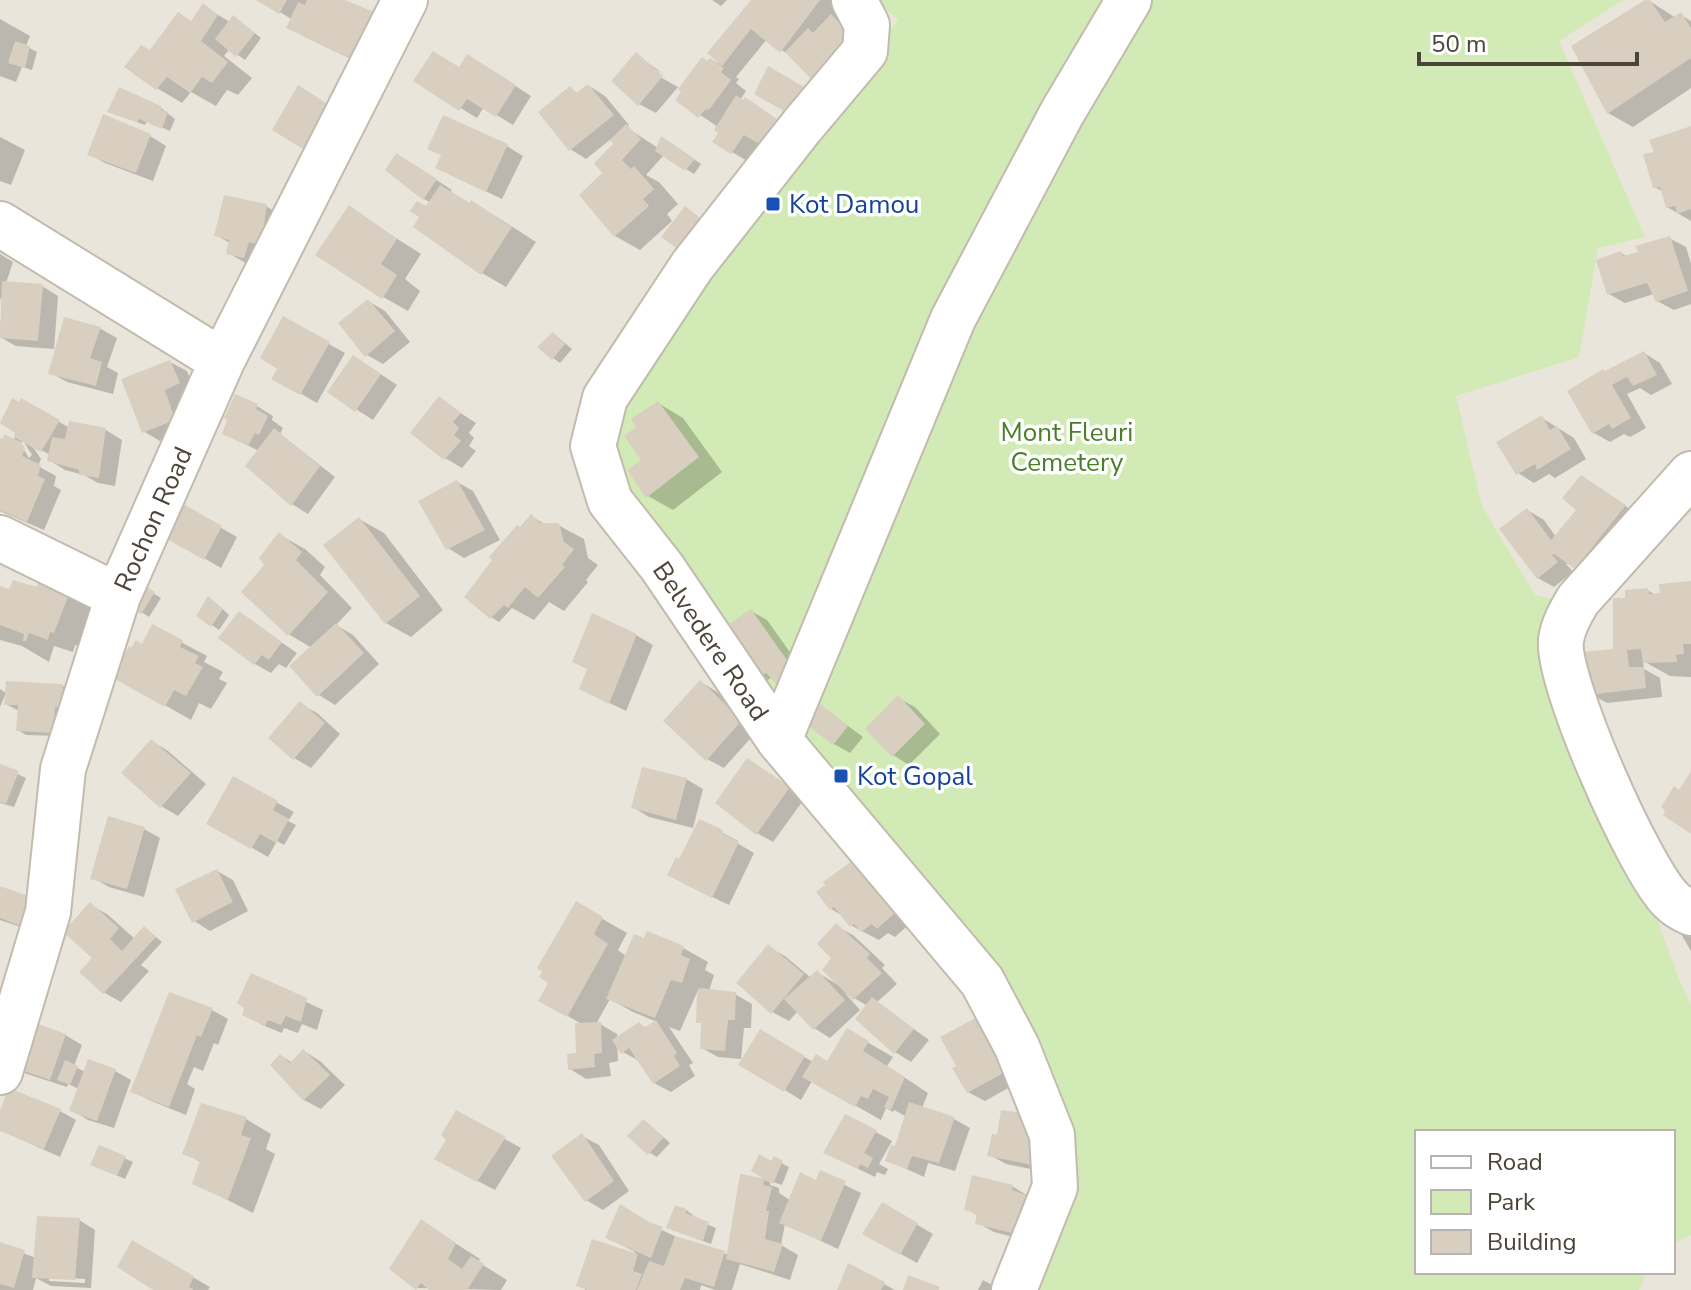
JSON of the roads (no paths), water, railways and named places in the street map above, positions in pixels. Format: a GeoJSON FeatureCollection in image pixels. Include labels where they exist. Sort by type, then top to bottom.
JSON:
{"type":"FeatureCollection","features":[{"type":"Feature","properties":{"kind":"street","name":"Rochon Road"},"geometry":{"type":"LineString","coordinates":[[0,1072],[48,912],[63,769],[118,596],[222,361],[405,0]]}},
{"type":"Feature","properties":{"kind":"street","name":"Belvedere Road"},"geometry":{"type":"LineString","coordinates":[[854,0],[867,25],[865,51],[692,266],[605,398],[593,446],[610,501],[662,567],[779,740],[982,981],[1017,1047],[1052,1135],[1055,1187],[1014,1290]]}},
{"type":"Feature","properties":{"kind":"street"},"geometry":{"type":"LineString","coordinates":[[779,740],[953,319],[1062,113],[1129,0]]}},
{"type":"Feature","properties":{"kind":"street"},"geometry":{"type":"LineString","coordinates":[[0,224],[222,361]]}},
{"type":"Feature","properties":{"kind":"street"},"geometry":{"type":"LineString","coordinates":[[1691,474],[1578,600],[1560,641],[1566,675],[1586,735],[1622,819],[1669,898],[1691,913]]}},
{"type":"Feature","properties":{"kind":"street"},"geometry":{"type":"LineString","coordinates":[[0,538],[118,596]]}},
{"type":"Feature","properties":{"kind":"place","name":"Kot Damou"},"geometry":{"type":"Point","coordinates":[773,204]}},
{"type":"Feature","properties":{"kind":"place","name":"Kot Gopal"},"geometry":{"type":"Point","coordinates":[841,776]}},
{"type":"Feature","properties":{"kind":"park label","name":"Mont Fleuri Cemetery"},"geometry":{"type":"Point","coordinates":[1067,447]}}]}
